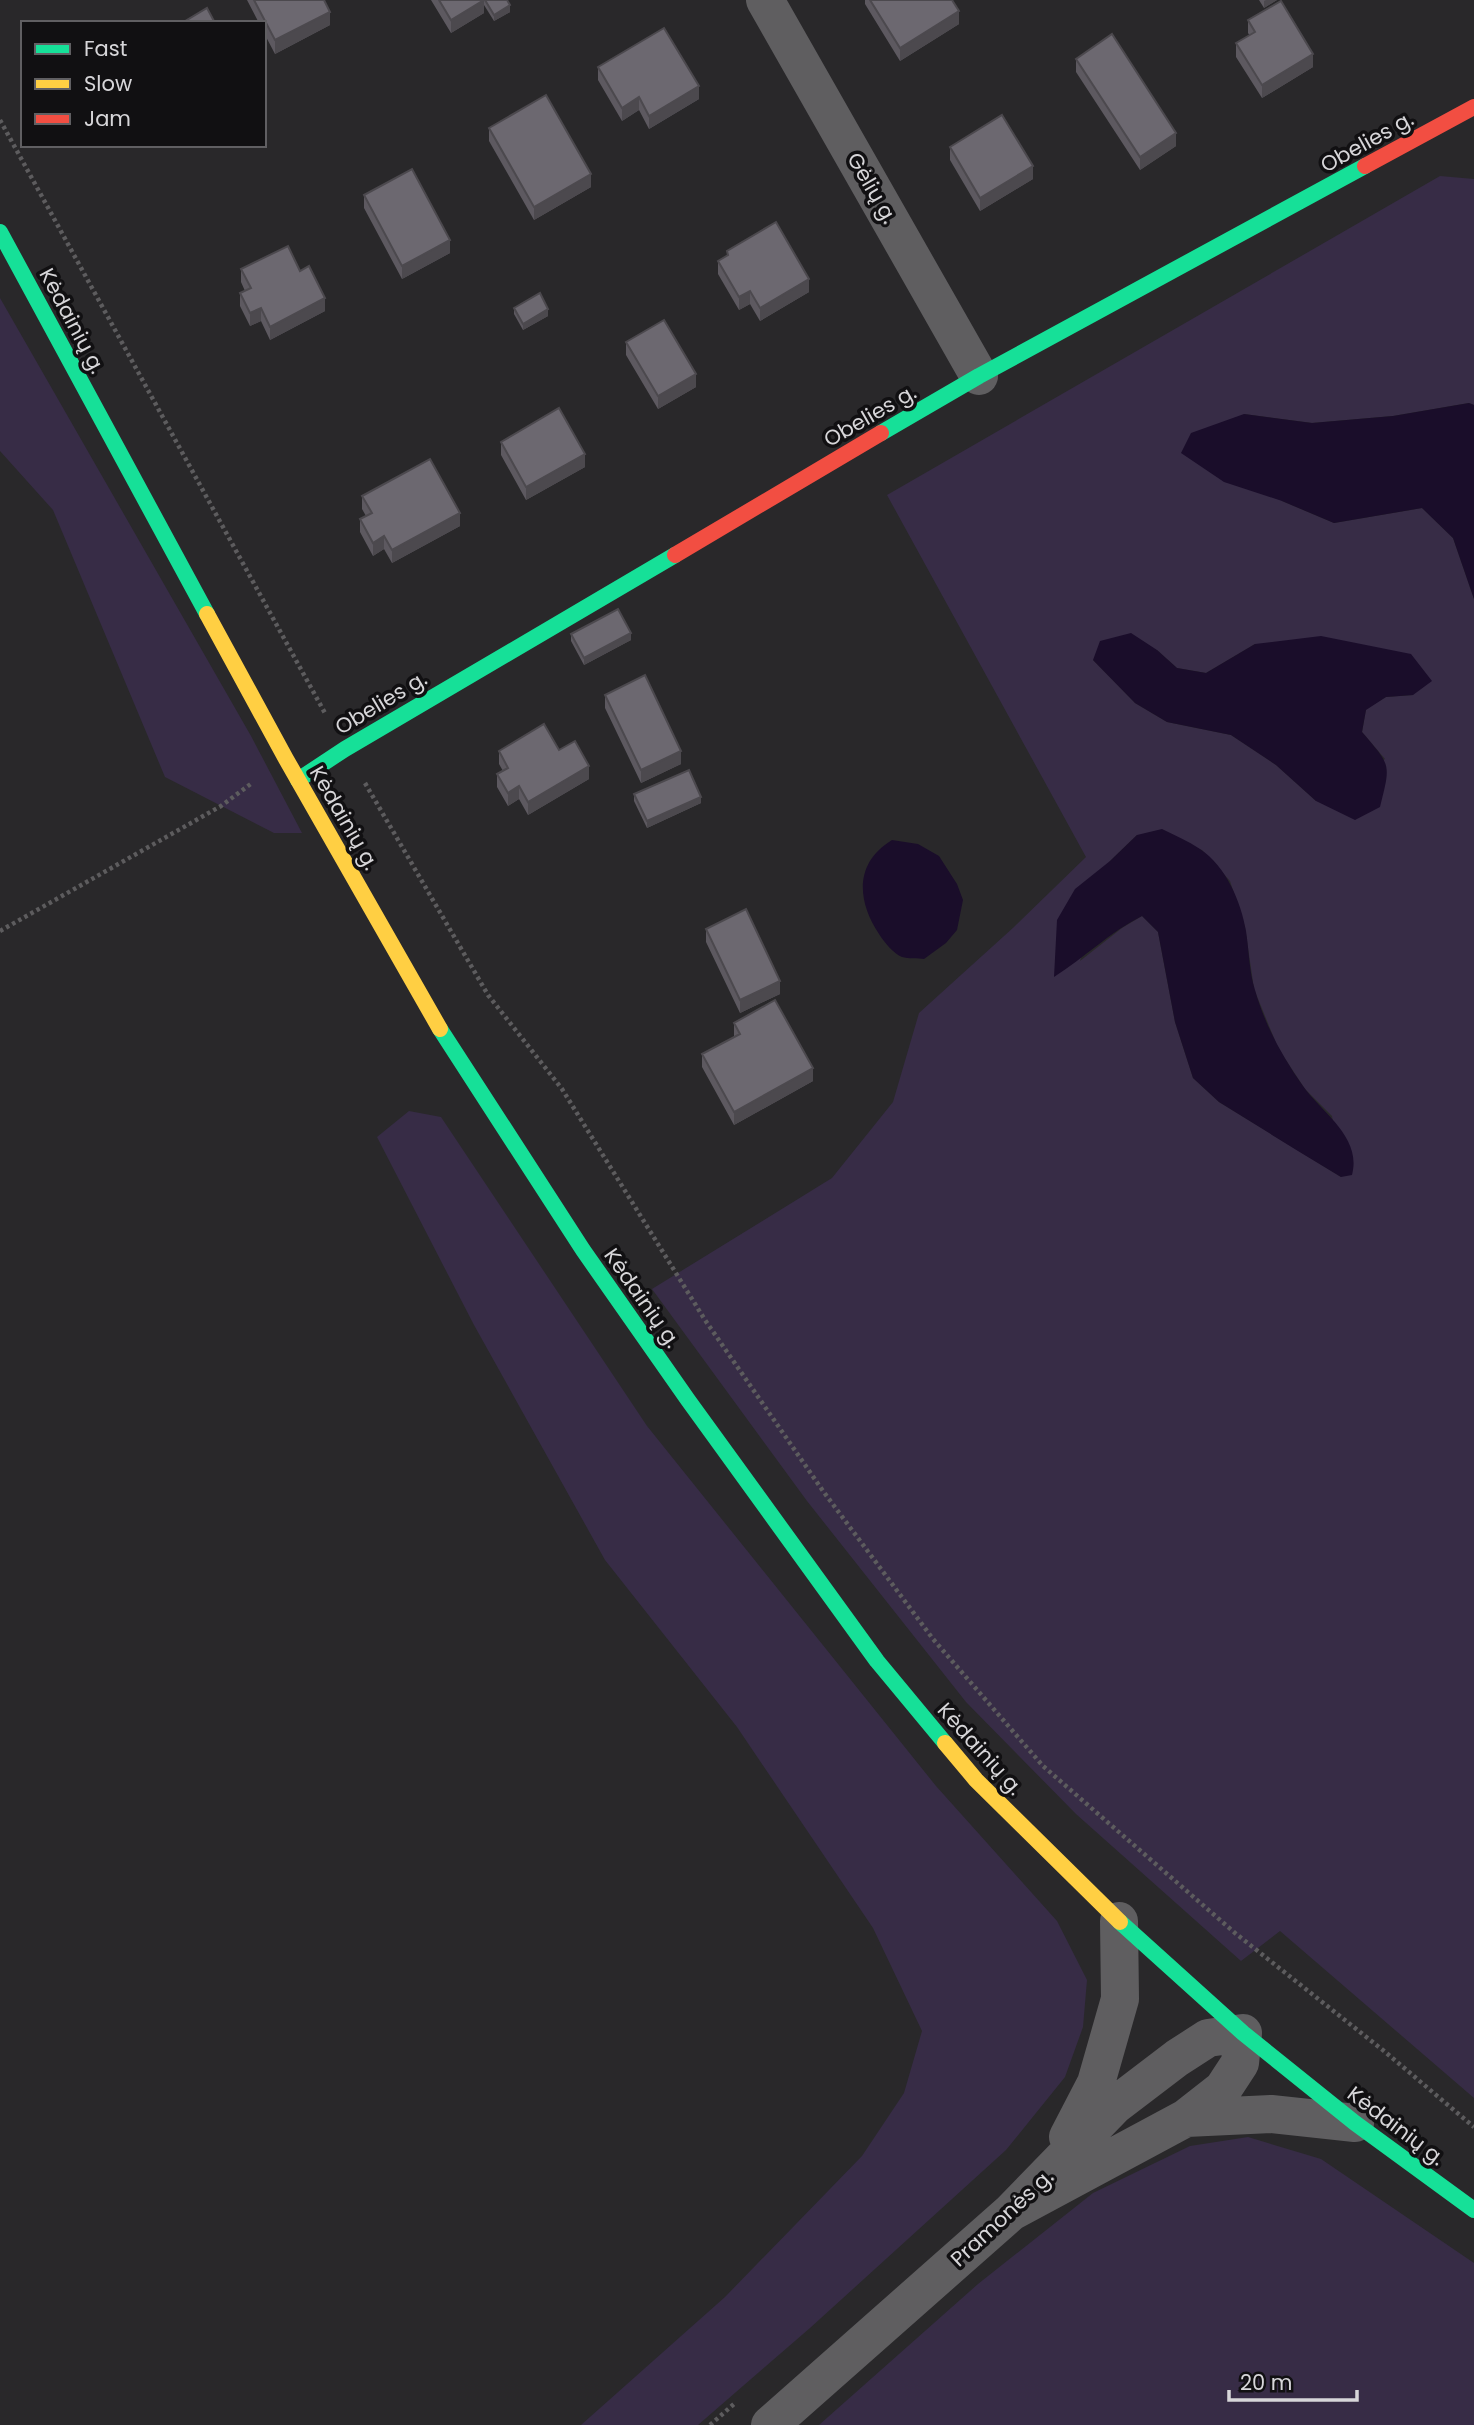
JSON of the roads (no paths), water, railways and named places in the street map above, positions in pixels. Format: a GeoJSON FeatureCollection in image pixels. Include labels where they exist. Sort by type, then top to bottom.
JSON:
{"type":"FeatureCollection","features":[{"type":"Feature","properties":{"kind":"main road","name":"Obelies g."},"geometry":{"type":"LineString","coordinates":[[298,780],[345,749],[979,376],[1474,107]]}},
{"type":"Feature","properties":{"kind":"main road","name":"Kėdainių g."},"geometry":{"type":"LineString","coordinates":[[0,232],[286,759],[436,1022],[583,1250],[877,1661],[976,1780],[1119,1922],[1244,2033],[1355,2123],[1474,2210]]}},
{"type":"Feature","properties":{"kind":"street","name":"Gėlių g."},"geometry":{"type":"LineString","coordinates":[[765,0],[979,376]]}},
{"type":"Feature","properties":{"kind":"street"},"geometry":{"type":"LineString","coordinates":[[1049,2175],[1096,2083],[1114,2021],[1120,1999],[1119,1922]]}},
{"type":"Feature","properties":{"kind":"street"},"geometry":{"type":"LineString","coordinates":[[1011,2212],[1186,2118],[1223,2090],[1240,2063],[1244,2033]]}},
{"type":"Feature","properties":{"kind":"street","name":"Pramonės g."},"geometry":{"type":"LineString","coordinates":[[770,2425],[1011,2212],[1114,2106],[1208,2038],[1244,2033]]}},
{"type":"Feature","properties":{"kind":"street"},"geometry":{"type":"LineString","coordinates":[[1186,2118],[1271,2114],[1355,2123]]}}]}
